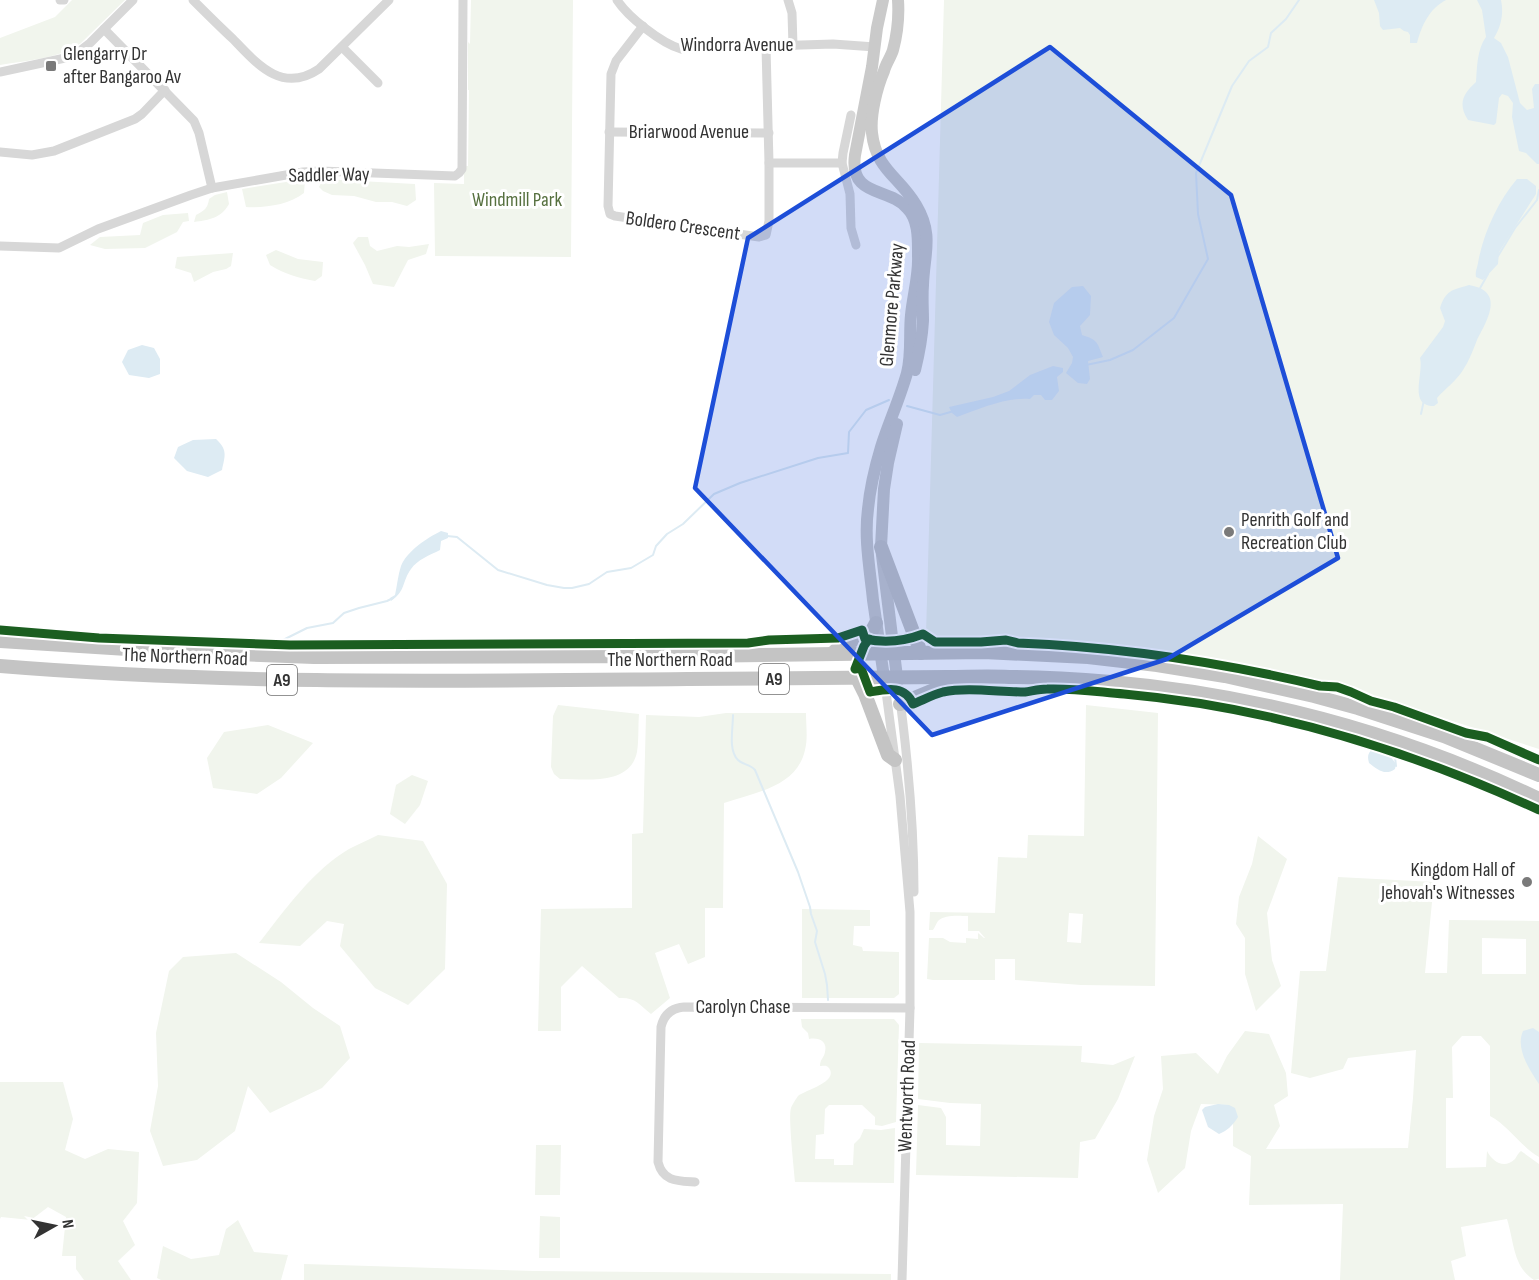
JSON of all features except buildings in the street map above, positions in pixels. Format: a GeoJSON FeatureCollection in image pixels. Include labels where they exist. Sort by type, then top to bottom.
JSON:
{"type":"FeatureCollection","features":[{"type":"Feature","properties":{"kind":"highway"},"geometry":{"type":"LineString","coordinates":[[881,547],[921,653]]}},
{"type":"Feature","properties":{"kind":"highway"},"geometry":{"type":"LineString","coordinates":[[831,654],[841,645],[870,634],[876,623]]}},
{"type":"Feature","properties":{"kind":"highway","name":"The Northern Road"},"geometry":{"type":"LineString","coordinates":[[0,641],[170,652],[314,657],[984,652],[1088,657],[1225,676],[1314,696],[1401,722],[1476,748],[1539,775]]}},
{"type":"Feature","properties":{"kind":"highway","name":"The Northern Road"},"geometry":{"type":"LineString","coordinates":[[0,666],[141,676],[315,681],[1009,676],[1104,682],[1161,688],[1262,705],[1309,716],[1386,738],[1483,774],[1539,799]]}},
{"type":"Feature","properties":{"kind":"highway"},"geometry":{"type":"LineString","coordinates":[[900,704],[941,687],[952,677]]}},
{"type":"Feature","properties":{"kind":"highway"},"geometry":{"type":"LineString","coordinates":[[857,678],[888,755],[895,760]]}},
{"type":"Feature","properties":{"kind":"main road","name":"Glenmore Parkway"},"geometry":{"type":"LineString","coordinates":[[883,0],[877,28],[872,94],[872,129],[875,150],[888,172],[917,206],[927,235],[922,330],[918,357],[877,462],[868,508],[868,564],[876,623],[887,654]]}},
{"type":"Feature","properties":{"kind":"main road","name":"Glenmore Parkway"},"geometry":{"type":"LineString","coordinates":[[898,0],[894,46],[872,94],[855,158],[857,174],[864,185],[907,207],[914,218],[917,230],[918,261],[911,316],[910,360],[904,393]]}},
{"type":"Feature","properties":{"kind":"main road","name":"Glenmore Parkway"},"geometry":{"type":"LineString","coordinates":[[890,677],[881,547],[884,489],[896,414]]}},
{"type":"Feature","properties":{"kind":"street"},"geometry":{"type":"LineString","coordinates":[[0,72],[73,56],[85,48],[133,0]]}},
{"type":"Feature","properties":{"kind":"street"},"geometry":{"type":"LineString","coordinates":[[193,0],[259,66],[277,76],[295,78],[313,74],[322,67],[389,0]]}},
{"type":"Feature","properties":{"kind":"street","name":"Saddler Way"},"geometry":{"type":"LineString","coordinates":[[0,246],[59,248],[98,229],[212,188],[309,171],[452,177],[458,174],[462,164],[463,0]]}},
{"type":"Feature","properties":{"kind":"street","name":"Windorra Avenue"},"geometry":{"type":"LineString","coordinates":[[616,0],[643,26],[669,44],[681,49],[833,44],[875,47]]}},
{"type":"Feature","properties":{"kind":"street"},"geometry":{"type":"LineString","coordinates":[[788,0],[792,13],[792,46]]}},
{"type":"Feature","properties":{"kind":"street","name":"Boldero Crescent"},"geometry":{"type":"LineString","coordinates":[[643,26],[612,67],[608,206],[610,214],[615,216],[762,237],[766,235],[769,221],[766,47]]}},
{"type":"Feature","properties":{"kind":"street"},"geometry":{"type":"LineString","coordinates":[[104,29],[194,121],[212,188]]}},
{"type":"Feature","properties":{"kind":"street"},"geometry":{"type":"LineString","coordinates":[[342,47],[378,83]]}},
{"type":"Feature","properties":{"kind":"street"},"geometry":{"type":"LineString","coordinates":[[0,152],[32,155],[69,146],[135,119],[165,90]]}},
{"type":"Feature","properties":{"kind":"street"},"geometry":{"type":"LineString","coordinates":[[851,115],[842,164],[850,194],[850,224],[856,244]]}},
{"type":"Feature","properties":{"kind":"street","name":"Briarwood Avenue"},"geometry":{"type":"LineString","coordinates":[[609,132],[769,133]]}},
{"type":"Feature","properties":{"kind":"street"},"geometry":{"type":"LineString","coordinates":[[769,163],[842,164]]}},
{"type":"Feature","properties":{"kind":"street","name":"Wentworth Road"},"geometry":{"type":"LineString","coordinates":[[890,677],[900,704],[908,760],[913,831],[914,898],[910,912]]}},
{"type":"Feature","properties":{"kind":"street","name":"Wentworth Road"},"geometry":{"type":"LineString","coordinates":[[890,677],[895,760],[910,912],[910,1008],[902,1280]]}},
{"type":"Feature","properties":{"kind":"street","name":"Carolyn Chase"},"geometry":{"type":"LineString","coordinates":[[695,1182],[671,1179],[663,1173],[658,1162],[661,1027],[668,1012],[684,1007],[910,1008]]}},
{"type":"Feature","properties":{"kind":"highlighted area"},"geometry":{"type":"Polygon","coordinates":[[[1050,47],[1231,195],[1338,558],[1167,659],[932,735],[695,488],[748,238],[1050,47]]]}},
{"type":"Feature","properties":{"kind":"green space"},"geometry":{"type":"Polygon","coordinates":[[[72,0],[125,0],[73,48],[42,58],[0,65],[0,38],[55,17],[72,0]]]}},
{"type":"Feature","properties":{"kind":"green space","name":"Windmill Park"},"geometry":{"type":"Polygon","coordinates":[[[471,0],[573,0],[571,257],[435,256],[434,183],[464,184],[464,166],[468,166],[468,42],[470,44],[471,0]]]}},
{"type":"Feature","properties":{"kind":"green space"},"geometry":{"type":"Polygon","coordinates":[[[944,0],[1539,0],[1539,749],[1406,706],[1262,671],[1152,650],[1091,643],[947,640],[926,635],[944,0]]]}},
{"type":"Feature","properties":{"kind":"green space"},"geometry":{"type":"Polygon","coordinates":[[[305,179],[304,193],[298,197],[284,203],[246,207],[242,189],[305,179]]]}},
{"type":"Feature","properties":{"kind":"green space"},"geometry":{"type":"Polygon","coordinates":[[[323,179],[415,184],[416,200],[407,206],[392,202],[376,202],[354,196],[332,195],[319,187],[323,179]]]}},
{"type":"Feature","properties":{"kind":"green space"},"geometry":{"type":"Polygon","coordinates":[[[227,192],[229,204],[219,215],[194,222],[196,215],[207,207],[209,199],[227,192]]]}},
{"type":"Feature","properties":{"kind":"green space"},"geometry":{"type":"Polygon","coordinates":[[[188,213],[189,221],[183,222],[177,232],[145,248],[105,249],[90,245],[100,237],[140,235],[143,223],[163,215],[188,213]]]}},
{"type":"Feature","properties":{"kind":"green space"},"geometry":{"type":"Polygon","coordinates":[[[358,237],[368,237],[370,246],[377,251],[397,246],[429,244],[426,254],[408,260],[394,287],[373,284],[353,243],[358,237]]]}},
{"type":"Feature","properties":{"kind":"green space"},"geometry":{"type":"Polygon","coordinates":[[[276,250],[298,259],[323,262],[322,276],[315,281],[292,275],[270,265],[266,255],[276,250]]]}},
{"type":"Feature","properties":{"kind":"green space"},"geometry":{"type":"Polygon","coordinates":[[[233,253],[231,266],[194,282],[191,273],[175,268],[177,257],[233,253]]]}},
{"type":"Feature","properties":{"kind":"green space"},"geometry":{"type":"Polygon","coordinates":[[[558,705],[639,714],[638,747],[633,763],[626,771],[606,778],[560,779],[551,767],[553,716],[558,705]]]}},
{"type":"Feature","properties":{"kind":"green space"},"geometry":{"type":"Polygon","coordinates":[[[1086,705],[1158,713],[1155,986],[1081,985],[1015,980],[1015,959],[995,959],[995,980],[927,979],[929,938],[943,938],[950,942],[966,943],[966,938],[978,939],[978,933],[985,938],[979,931],[968,931],[968,916],[945,917],[938,921],[933,930],[929,930],[930,912],[995,913],[998,857],[1027,858],[1028,835],[1084,836],[1086,705]],[[1069,913],[1067,942],[1081,943],[1083,914],[1069,913]]]}},
{"type":"Feature","properties":{"kind":"green space"},"geometry":{"type":"Polygon","coordinates":[[[726,713],[806,713],[806,741],[800,762],[784,780],[761,792],[724,803],[723,908],[705,908],[705,957],[688,964],[679,944],[655,953],[670,998],[651,1014],[633,1000],[619,998],[582,966],[561,987],[561,1031],[538,1031],[541,909],[632,908],[632,834],[643,833],[646,715],[699,717],[726,713]]]}},
{"type":"Feature","properties":{"kind":"green space"},"geometry":{"type":"Polygon","coordinates":[[[268,725],[313,743],[281,778],[257,794],[213,788],[207,758],[224,732],[268,725]]]}},
{"type":"Feature","properties":{"kind":"green space"},"geometry":{"type":"Polygon","coordinates":[[[412,775],[428,781],[420,805],[405,824],[390,814],[396,785],[412,775]]]}},
{"type":"Feature","properties":{"kind":"green space"},"geometry":{"type":"Polygon","coordinates":[[[378,835],[423,841],[447,884],[445,969],[408,1005],[375,988],[340,946],[344,924],[327,921],[300,946],[259,943],[300,892],[323,868],[349,849],[378,835]]]}},
{"type":"Feature","properties":{"kind":"green space"},"geometry":{"type":"Polygon","coordinates":[[[1258,836],[1287,859],[1267,913],[1272,960],[1281,986],[1256,1011],[1245,974],[1245,938],[1236,924],[1239,897],[1252,864],[1258,836]]]}},
{"type":"Feature","properties":{"kind":"green space"},"geometry":{"type":"Polygon","coordinates":[[[1338,877],[1434,882],[1425,973],[1447,973],[1449,920],[1539,921],[1539,1157],[1490,1116],[1490,1046],[1481,1036],[1462,1036],[1452,1047],[1453,1098],[1446,1098],[1446,1168],[1486,1167],[1487,1151],[1495,1161],[1503,1164],[1511,1162],[1521,1151],[1539,1164],[1539,1279],[1534,1280],[1527,1275],[1518,1261],[1507,1219],[1461,1227],[1466,1256],[1451,1261],[1455,1280],[1340,1280],[1343,1204],[1249,1205],[1251,1156],[1233,1146],[1233,1120],[1229,1105],[1201,1104],[1191,1131],[1185,1168],[1158,1193],[1147,1160],[1154,1116],[1163,1089],[1161,1056],[1196,1053],[1218,1074],[1227,1056],[1245,1031],[1269,1034],[1286,1073],[1288,1096],[1274,1105],[1280,1126],[1266,1149],[1408,1148],[1416,1050],[1348,1058],[1343,1069],[1310,1078],[1291,1073],[1300,971],[1326,971],[1338,877]],[[1482,938],[1482,974],[1526,974],[1526,939],[1482,938]]]}},
{"type":"Feature","properties":{"kind":"green space"},"geometry":{"type":"Polygon","coordinates":[[[802,909],[870,910],[870,926],[854,926],[853,945],[862,947],[863,951],[899,952],[899,994],[894,998],[802,998],[802,909]]]}},
{"type":"Feature","properties":{"kind":"green space"},"geometry":{"type":"Polygon","coordinates":[[[236,953],[281,982],[340,1026],[350,1058],[322,1088],[270,1113],[248,1086],[235,1131],[197,1160],[163,1166],[150,1131],[158,1086],[156,1033],[169,971],[183,957],[236,953]]]}},
{"type":"Feature","properties":{"kind":"green space"},"geometry":{"type":"Polygon","coordinates":[[[801,1019],[894,1019],[899,1025],[896,1122],[882,1126],[875,1125],[875,1117],[862,1105],[829,1105],[825,1109],[824,1134],[816,1135],[815,1159],[834,1159],[834,1165],[853,1165],[854,1144],[864,1129],[895,1128],[894,1183],[795,1182],[791,1108],[798,1096],[820,1085],[831,1073],[827,1066],[820,1066],[826,1048],[824,1043],[819,1039],[809,1039],[808,1033],[802,1027],[801,1019]]]}},
{"type":"Feature","properties":{"kind":"green space"},"geometry":{"type":"Polygon","coordinates":[[[919,1043],[1082,1046],[1081,1062],[1113,1065],[1135,1056],[1118,1099],[1095,1139],[1080,1142],[1078,1178],[916,1175],[918,1105],[941,1108],[946,1117],[946,1145],[980,1146],[981,1104],[918,1099],[919,1043]]]}},
{"type":"Feature","properties":{"kind":"green space"},"geometry":{"type":"Polygon","coordinates":[[[0,1082],[63,1082],[73,1119],[65,1150],[85,1159],[108,1149],[139,1152],[137,1203],[123,1221],[135,1245],[118,1261],[131,1280],[84,1280],[76,1269],[76,1256],[62,1256],[66,1217],[48,1207],[31,1220],[1,1217],[0,1219],[0,1082]]]}},
{"type":"Feature","properties":{"kind":"green space"},"geometry":{"type":"Polygon","coordinates":[[[536,1145],[561,1145],[560,1195],[535,1195],[536,1145]]]}},
{"type":"Feature","properties":{"kind":"green space"},"geometry":{"type":"Polygon","coordinates":[[[540,1216],[560,1217],[560,1258],[539,1258],[540,1216]]]}},
{"type":"Feature","properties":{"kind":"green space"},"geometry":{"type":"Polygon","coordinates":[[[238,1220],[254,1252],[288,1255],[281,1280],[161,1280],[157,1278],[163,1246],[191,1259],[219,1255],[226,1229],[238,1220]]]}},
{"type":"Feature","properties":{"kind":"green space"},"geometry":{"type":"Polygon","coordinates":[[[304,1264],[534,1271],[891,1274],[891,1280],[304,1280],[304,1264]]]}},
{"type":"Feature","properties":{"kind":"shaded area"},"geometry":{"type":"Polygon","coordinates":[[[1374,0],[1446,0],[1427,18],[1417,43],[1410,43],[1408,32],[1400,28],[1383,30],[1374,0]]]}},
{"type":"Feature","properties":{"kind":"shaded area"},"geometry":{"type":"Polygon","coordinates":[[[1477,0],[1501,0],[1501,20],[1494,38],[1501,43],[1508,57],[1520,103],[1527,110],[1534,108],[1532,89],[1535,84],[1539,84],[1539,164],[1526,153],[1519,151],[1512,117],[1513,103],[1508,96],[1502,94],[1499,98],[1494,125],[1468,120],[1465,114],[1463,99],[1476,82],[1479,53],[1486,37],[1482,10],[1477,0]]]}},
{"type":"Feature","properties":{"kind":"shaded area"},"geometry":{"type":"Polygon","coordinates":[[[1517,179],[1527,179],[1536,186],[1536,194],[1499,252],[1498,264],[1483,280],[1476,277],[1480,252],[1492,218],[1517,179]]]}},
{"type":"Feature","properties":{"kind":"shaded area"},"geometry":{"type":"Polygon","coordinates":[[[1469,285],[1487,293],[1491,307],[1489,315],[1460,374],[1437,398],[1438,403],[1434,406],[1426,405],[1421,401],[1419,395],[1420,358],[1443,327],[1445,321],[1440,308],[1447,294],[1469,285]]]}},
{"type":"Feature","properties":{"kind":"shaded area"},"geometry":{"type":"Polygon","coordinates":[[[1083,286],[1091,296],[1090,315],[1080,326],[1082,335],[1096,342],[1103,357],[1088,361],[1090,379],[1087,384],[1078,383],[1066,373],[1073,357],[1068,348],[1054,335],[1049,322],[1054,303],[1072,287],[1083,286]]]}},
{"type":"Feature","properties":{"kind":"shaded area"},"geometry":{"type":"Polygon","coordinates":[[[142,345],[154,348],[160,359],[160,374],[149,378],[129,375],[122,362],[128,350],[142,345]]]}},
{"type":"Feature","properties":{"kind":"shaded area"},"geometry":{"type":"Polygon","coordinates":[[[1053,366],[1063,368],[1063,372],[1057,377],[1059,391],[1052,400],[1045,400],[1041,395],[1034,395],[1030,399],[1002,402],[957,417],[949,407],[1009,391],[1030,375],[1053,366]]]}},
{"type":"Feature","properties":{"kind":"shaded area"},"geometry":{"type":"Polygon","coordinates":[[[216,439],[224,450],[224,461],[222,470],[208,477],[187,471],[174,458],[178,447],[193,440],[216,439]]]}},
{"type":"Feature","properties":{"kind":"shaded area"},"geometry":{"type":"Polygon","coordinates":[[[441,531],[448,533],[448,538],[441,541],[440,550],[414,566],[408,573],[402,590],[391,601],[390,598],[395,595],[404,560],[418,546],[441,531]]]}},
{"type":"Feature","properties":{"kind":"shaded area"},"geometry":{"type":"Polygon","coordinates":[[[1373,748],[1389,755],[1396,764],[1395,769],[1385,772],[1369,763],[1368,755],[1373,748]]]}},
{"type":"Feature","properties":{"kind":"shaded area"},"geometry":{"type":"Polygon","coordinates":[[[1533,1028],[1539,1032],[1539,1084],[1525,1059],[1521,1045],[1523,1031],[1533,1028]]]}},
{"type":"Feature","properties":{"kind":"shaded area"},"geometry":{"type":"Polygon","coordinates":[[[1218,1104],[1235,1108],[1238,1117],[1230,1127],[1219,1134],[1208,1127],[1202,1110],[1218,1104]]]}},
{"type":"Feature","properties":{"kind":"waterway"},"geometry":{"type":"LineString","coordinates":[[1086,365],[1110,360],[1133,350],[1174,318],[1208,259],[1198,214],[1196,173],[1232,86],[1249,61],[1268,47],[1271,33],[1286,19],[1299,0]]}},
{"type":"Feature","properties":{"kind":"waterway"},"geometry":{"type":"LineString","coordinates":[[1498,256],[1515,228],[1537,200],[1539,190]]}},
{"type":"Feature","properties":{"kind":"waterway"},"geometry":{"type":"LineString","coordinates":[[1479,290],[1488,274]]}},
{"type":"Feature","properties":{"kind":"waterway"},"geometry":{"type":"LineString","coordinates":[[447,536],[457,537],[498,570],[564,588],[589,584],[607,572],[631,568],[653,555],[656,546],[667,534],[683,524],[714,494],[740,483],[818,458],[848,453],[849,432],[866,410],[889,400]]}},
{"type":"Feature","properties":{"kind":"waterway"},"geometry":{"type":"LineString","coordinates":[[1421,414],[1424,400]]}},
{"type":"Feature","properties":{"kind":"waterway"},"geometry":{"type":"LineString","coordinates":[[907,406],[940,415],[954,411]]}},
{"type":"Feature","properties":{"kind":"waterway"},"geometry":{"type":"LineString","coordinates":[[279,642],[307,628],[333,623],[344,613],[393,598]]}},
{"type":"Feature","properties":{"kind":"waterway"},"geometry":{"type":"LineString","coordinates":[[733,715],[732,745],[735,756],[740,762],[755,770],[798,872],[810,907],[817,931],[815,942],[825,974],[828,1000]]}},
{"type":"Feature","properties":{"kind":"waterway"},"geometry":{"type":"LineString","coordinates":[[1389,755],[1395,757],[1396,766]]}},
{"type":"Feature","properties":{"kind":"cycle path"},"geometry":{"type":"LineString","coordinates":[[0,630],[99,638],[290,645],[748,643],[769,640],[838,638],[862,630],[865,639],[880,641],[902,640],[923,634],[935,642],[1006,640],[1170,657],[1320,686],[1337,687],[1466,733],[1487,737],[1539,760]]}},
{"type":"Feature","properties":{"kind":"cycle path"},"geometry":{"type":"LineString","coordinates":[[869,639],[855,669],[861,668],[870,692],[889,689],[900,691],[910,698],[913,704],[939,693],[952,691],[1025,692],[1057,689],[1178,700],[1232,709],[1285,720],[1388,750],[1439,768],[1539,810]]}},
{"type":"Feature","properties":{"kind":"place","name":"Glengarry Dr after Bangaroo Av"},"geometry":{"type":"Point","coordinates":[51,66]}},
{"type":"Feature","properties":{"kind":"place","name":"Penrith Golf and Recreation Club"},"geometry":{"type":"Point","coordinates":[1229,532]}},
{"type":"Feature","properties":{"kind":"place","name":"Kingdom Hall of Jehovah's Witnesses"},"geometry":{"type":"Point","coordinates":[1527,882]}}]}
